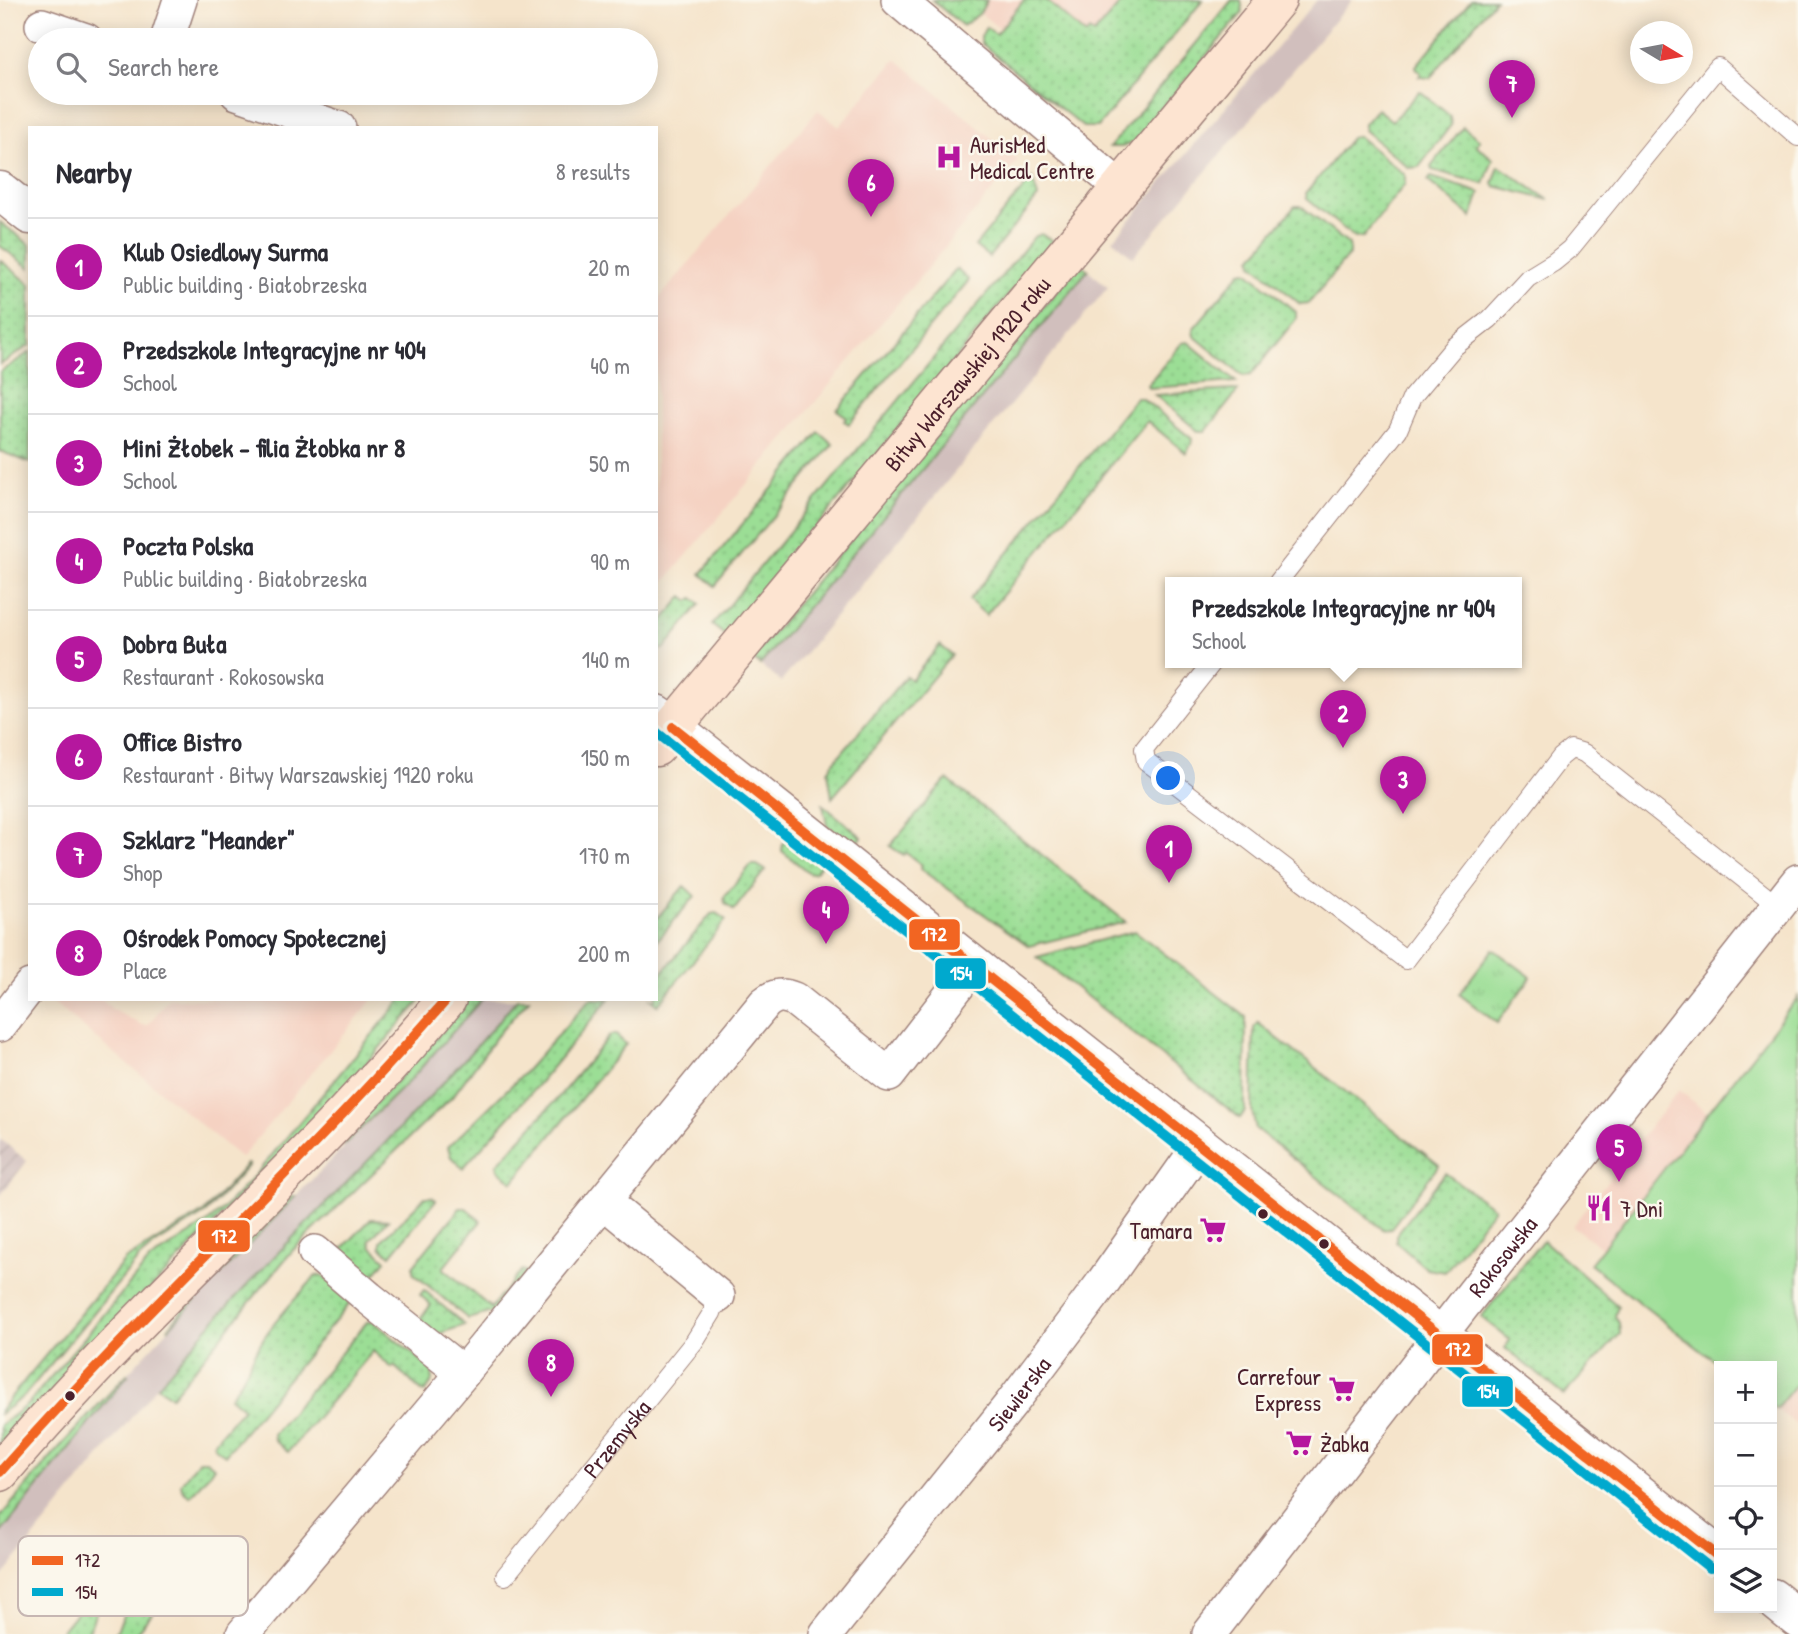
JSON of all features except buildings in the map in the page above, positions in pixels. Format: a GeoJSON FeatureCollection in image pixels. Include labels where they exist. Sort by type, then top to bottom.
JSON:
{"type":"FeatureCollection","features":[{"type":"Feature","properties":{"kind":"main road","name":"Bitwy Warszawskiej 1920 roku"},"geometry":{"type":"LineString","coordinates":[[662,729],[1277,0]]}},
{"type":"Feature","properties":{"kind":"main road"},"geometry":{"type":"LineString","coordinates":[[0,1472],[105,1355],[366,1091],[445,1001]]}},
{"type":"Feature","properties":{"kind":"street"},"geometry":{"type":"LineString","coordinates":[[171,28],[180,0]]}},
{"type":"Feature","properties":{"kind":"street"},"geometry":{"type":"LineString","coordinates":[[898,0],[1121,188]]}},
{"type":"Feature","properties":{"kind":"street"},"geometry":{"type":"LineString","coordinates":[[41,25],[50,28]]}},
{"type":"Feature","properties":{"kind":"street"},"geometry":{"type":"LineString","coordinates":[[272,105],[333,126]]}},
{"type":"Feature","properties":{"kind":"street"},"geometry":{"type":"LineString","coordinates":[[0,191],[28,213]]}},
{"type":"Feature","properties":{"kind":"street"},"geometry":{"type":"LineString","coordinates":[[662,729],[974,965],[1714,1553]]}},
{"type":"Feature","properties":{"kind":"street","name":"Rokosowska"},"geometry":{"type":"LineString","coordinates":[[1209,1634],[1440,1335],[1788,894]]}},
{"type":"Feature","properties":{"kind":"street"},"geometry":{"type":"LineString","coordinates":[[243,1634],[463,1373],[765,1003],[773,997],[785,995],[794,999],[889,1075],[974,965]]}},
{"type":"Feature","properties":{"kind":"street"},"geometry":{"type":"LineString","coordinates":[[0,1025],[28,989]]}},
{"type":"Feature","properties":{"kind":"street","name":"Siewierska"},"geometry":{"type":"LineString","coordinates":[[826,1634],[1011,1404],[1101,1285],[1200,1145]]}},
{"type":"Feature","properties":{"kind":"street"},"geometry":{"type":"LineString","coordinates":[[604,1202],[718,1296]]}},
{"type":"Feature","properties":{"kind":"street"},"geometry":{"type":"LineString","coordinates":[[315,1252],[463,1373]]}},
{"type":"Feature","properties":{"kind":"street"},"geometry":{"type":"LineString","coordinates":[[1777,1602],[1798,1619]]}},
{"type":"Feature","properties":{"kind":"lane"},"geometry":{"type":"LineString","coordinates":[[1282,577],[1398,430],[1412,397],[1454,347],[1490,319],[1528,278],[1570,249],[1718,67],[1798,137]]}},
{"type":"Feature","properties":{"kind":"lane"},"geometry":{"type":"LineString","coordinates":[[1208,668],[1144,749],[1146,761],[1406,960],[1561,757],[1571,749],[1584,753],[1788,894]]}},
{"type":"Feature","properties":{"kind":"lane","name":"Przemyska"},"geometry":{"type":"LineString","coordinates":[[505,1576],[694,1342],[712,1313],[718,1296]]}},
{"type":"Feature","properties":{"kind":"shaded area"},"geometry":{"type":"Polygon","coordinates":[[[987,0],[1024,0],[1000,29],[980,13],[987,0]]]}},
{"type":"Feature","properties":{"kind":"shaded area"},"geometry":{"type":"Polygon","coordinates":[[[1046,0],[1123,0],[1093,35],[1086,35],[1046,0]]]}},
{"type":"Feature","properties":{"kind":"shaded area"},"geometry":{"type":"Polygon","coordinates":[[[1317,0],[1352,0],[1133,257],[1113,240],[1317,0]]]}},
{"type":"Feature","properties":{"kind":"shaded area"},"geometry":{"type":"Polygon","coordinates":[[[896,59],[1018,160],[658,590],[658,300],[818,110],[839,127],[896,59]]]}},
{"type":"Feature","properties":{"kind":"shaded area"},"geometry":{"type":"Polygon","coordinates":[[[1088,270],[1108,287],[781,682],[760,665],[1088,270]]]}},
{"type":"Feature","properties":{"kind":"shaded area"},"geometry":{"type":"Polygon","coordinates":[[[51,1001],[103,1001],[142,1025],[148,1025],[166,1001],[371,1001],[241,1158],[51,1001]]]}},
{"type":"Feature","properties":{"kind":"shaded area"},"geometry":{"type":"Polygon","coordinates":[[[480,1001],[515,1001],[436,1092],[216,1318],[35,1536],[18,1536],[18,1557],[0,1579],[0,1534],[127,1374],[245,1247],[401,1090],[480,1001]]]}},
{"type":"Feature","properties":{"kind":"shaded area"},"geometry":{"type":"Polygon","coordinates":[[[1679,1090],[1707,1113],[1602,1248],[1572,1226],[1679,1090]]]}},
{"type":"Feature","properties":{"kind":"shaded area"},"geometry":{"type":"Polygon","coordinates":[[[0,1139],[27,1161],[0,1196],[0,1139]]]}},
{"type":"Feature","properties":{"kind":"shaded area"},"geometry":{"type":"Polygon","coordinates":[[[1798,1382],[1798,1426],[1777,1408],[1798,1382]]]}},
{"type":"Feature","properties":{"kind":"green space"},"geometry":{"type":"Polygon","coordinates":[[[932,0],[987,0],[980,13],[963,26],[932,0]]]}},
{"type":"Feature","properties":{"kind":"green space"},"geometry":{"type":"Polygon","coordinates":[[[1024,0],[1046,0],[1086,35],[1089,31],[1094,34],[1123,0],[1203,0],[1098,127],[1083,127],[981,43],[986,27],[996,34],[1024,0]]]}},
{"type":"Feature","properties":{"kind":"green space"},"geometry":{"type":"Polygon","coordinates":[[[1232,0],[1241,0],[1243,12],[1134,142],[1122,147],[1110,147],[1232,0]]]}},
{"type":"Feature","properties":{"kind":"green space"},"geometry":{"type":"Polygon","coordinates":[[[1471,0],[1495,0],[1430,78],[1419,77],[1421,73],[1416,66],[1471,0]]]}},
{"type":"Feature","properties":{"kind":"green space"},"geometry":{"type":"Polygon","coordinates":[[[1420,91],[1450,116],[1451,125],[1419,167],[1409,168],[1364,130],[1364,124],[1377,109],[1392,121],[1420,91]]]}},
{"type":"Feature","properties":{"kind":"green space"},"geometry":{"type":"Polygon","coordinates":[[[1463,127],[1480,140],[1476,145],[1493,159],[1484,184],[1432,170],[1431,167],[1463,127]]]}},
{"type":"Feature","properties":{"kind":"green space"},"geometry":{"type":"Polygon","coordinates":[[[1352,137],[1359,137],[1405,175],[1405,184],[1363,237],[1355,238],[1307,199],[1306,193],[1352,137]]]}},
{"type":"Feature","properties":{"kind":"green space"},"geometry":{"type":"Polygon","coordinates":[[[1499,166],[1549,200],[1495,186],[1493,184],[1499,166]]]}},
{"type":"Feature","properties":{"kind":"green space"},"geometry":{"type":"Polygon","coordinates":[[[1431,177],[1480,193],[1472,217],[1428,181],[1431,177]]]}},
{"type":"Feature","properties":{"kind":"green space"},"geometry":{"type":"Polygon","coordinates":[[[1032,178],[1038,197],[989,257],[975,246],[1032,178]]]}},
{"type":"Feature","properties":{"kind":"green space"},"geometry":{"type":"Polygon","coordinates":[[[1295,206],[1301,206],[1349,245],[1349,255],[1309,303],[1300,304],[1253,264],[1252,258],[1295,206]]]}},
{"type":"Feature","properties":{"kind":"green space"},"geometry":{"type":"Polygon","coordinates":[[[0,222],[28,243],[28,267],[0,246],[0,222]]]}},
{"type":"Feature","properties":{"kind":"green space"},"geometry":{"type":"Polygon","coordinates":[[[1041,234],[1053,241],[726,636],[712,625],[1034,237],[1041,234]]]}},
{"type":"Feature","properties":{"kind":"green space"},"geometry":{"type":"Polygon","coordinates":[[[0,260],[28,282],[28,346],[0,365],[0,260]]]}},
{"type":"Feature","properties":{"kind":"green space"},"geometry":{"type":"Polygon","coordinates":[[[1080,263],[1088,270],[760,665],[752,658],[1080,263]]]}},
{"type":"Feature","properties":{"kind":"green space"},"geometry":{"type":"Polygon","coordinates":[[[956,269],[969,280],[849,424],[844,421],[847,417],[837,410],[956,269]]]}},
{"type":"Feature","properties":{"kind":"green space"},"geometry":{"type":"Polygon","coordinates":[[[1247,271],[1296,312],[1296,319],[1251,375],[1243,376],[1194,336],[1193,329],[1241,272],[1247,271]]]}},
{"type":"Feature","properties":{"kind":"green space"},"geometry":{"type":"Polygon","coordinates":[[[1188,342],[1236,382],[1149,388],[1147,385],[1182,343],[1188,342]]]}},
{"type":"Feature","properties":{"kind":"green space"},"geometry":{"type":"Polygon","coordinates":[[[28,353],[28,462],[0,451],[0,372],[28,353]]]}},
{"type":"Feature","properties":{"kind":"green space"},"geometry":{"type":"Polygon","coordinates":[[[1238,391],[1206,431],[1198,431],[1155,395],[1238,391]]]}},
{"type":"Feature","properties":{"kind":"green space"},"geometry":{"type":"Polygon","coordinates":[[[1136,398],[1142,398],[1192,439],[1186,453],[1147,421],[986,615],[969,600],[1136,398]]]}},
{"type":"Feature","properties":{"kind":"green space"},"geometry":{"type":"Polygon","coordinates":[[[819,432],[833,444],[715,586],[701,574],[819,432]]]}},
{"type":"Feature","properties":{"kind":"green space"},"geometry":{"type":"Polygon","coordinates":[[[683,596],[689,601],[693,598],[700,604],[664,649],[658,650],[658,627],[683,596]]]}},
{"type":"Feature","properties":{"kind":"green space"},"geometry":{"type":"Polygon","coordinates":[[[940,645],[952,655],[832,798],[828,771],[833,763],[906,676],[911,680],[940,645]]]}},
{"type":"Feature","properties":{"kind":"green space"},"geometry":{"type":"Polygon","coordinates":[[[948,780],[1126,922],[1029,946],[920,869],[922,865],[906,853],[903,855],[890,846],[948,780]]]}},
{"type":"Feature","properties":{"kind":"green space"},"geometry":{"type":"Polygon","coordinates":[[[823,805],[862,837],[859,841],[849,842],[827,825],[823,805]]]}},
{"type":"Feature","properties":{"kind":"green space"},"geometry":{"type":"Polygon","coordinates":[[[787,838],[821,865],[815,872],[809,873],[782,851],[782,845],[787,838]]]}},
{"type":"Feature","properties":{"kind":"green space"},"geometry":{"type":"Polygon","coordinates":[[[751,865],[765,870],[734,910],[725,903],[724,897],[751,865]]]}},
{"type":"Feature","properties":{"kind":"green space"},"geometry":{"type":"Polygon","coordinates":[[[684,886],[695,896],[658,940],[658,917],[684,886]]]}},
{"type":"Feature","properties":{"kind":"green space"},"geometry":{"type":"Polygon","coordinates":[[[717,913],[726,920],[658,1005],[653,1001],[658,1001],[658,978],[711,914],[717,913]]]}},
{"type":"Feature","properties":{"kind":"green space"},"geometry":{"type":"Polygon","coordinates":[[[1135,931],[1246,1017],[1245,1111],[1240,1118],[1037,957],[1135,931]]]}},
{"type":"Feature","properties":{"kind":"green space"},"geometry":{"type":"Polygon","coordinates":[[[1493,949],[1531,977],[1497,1023],[1459,994],[1493,949]]]}},
{"type":"Feature","properties":{"kind":"green space"},"geometry":{"type":"Polygon","coordinates":[[[1798,997],[1798,1382],[1777,1408],[1777,1361],[1715,1361],[1590,1264],[1798,997]]]}},
{"type":"Feature","properties":{"kind":"green space"},"geometry":{"type":"Polygon","coordinates":[[[400,1001],[420,1001],[343,1090],[0,1445],[0,1425],[28,1404],[150,1260],[207,1223],[257,1173],[400,1001]]]}},
{"type":"Feature","properties":{"kind":"green space"},"geometry":{"type":"Polygon","coordinates":[[[466,1001],[480,1001],[411,1079],[344,1145],[344,1137],[431,1044],[466,1001]]]}},
{"type":"Feature","properties":{"kind":"green space"},"geometry":{"type":"Polygon","coordinates":[[[515,1001],[527,1001],[499,1033],[453,1096],[293,1250],[171,1397],[158,1386],[245,1287],[474,1049],[515,1001]]]}},
{"type":"Feature","properties":{"kind":"green space"},"geometry":{"type":"Polygon","coordinates":[[[588,1001],[607,1001],[536,1087],[463,1168],[451,1157],[448,1147],[522,1075],[588,1001]]]}},
{"type":"Feature","properties":{"kind":"green space"},"geometry":{"type":"Polygon","coordinates":[[[1258,1023],[1439,1165],[1391,1228],[1384,1230],[1256,1129],[1252,1111],[1254,1028],[1258,1023]]]}},
{"type":"Feature","properties":{"kind":"green space"},"geometry":{"type":"Polygon","coordinates":[[[610,1035],[616,1035],[626,1044],[513,1182],[498,1170],[497,1164],[557,1099],[610,1035]]]}},
{"type":"Feature","properties":{"kind":"green space"},"geometry":{"type":"Polygon","coordinates":[[[247,1164],[249,1165],[206,1213],[140,1257],[25,1395],[0,1414],[0,1410],[125,1260],[205,1211],[247,1164]]]}},
{"type":"Feature","properties":{"kind":"green space"},"geometry":{"type":"Polygon","coordinates":[[[1445,1173],[1494,1208],[1445,1272],[1427,1269],[1396,1242],[1396,1235],[1445,1173]]]}},
{"type":"Feature","properties":{"kind":"green space"},"geometry":{"type":"Polygon","coordinates":[[[285,1196],[296,1196],[168,1329],[200,1286],[285,1196]]]}},
{"type":"Feature","properties":{"kind":"green space"},"geometry":{"type":"Polygon","coordinates":[[[425,1197],[436,1200],[391,1255],[381,1247],[381,1241],[425,1197]]]}},
{"type":"Feature","properties":{"kind":"green space"},"geometry":{"type":"Polygon","coordinates":[[[460,1208],[466,1208],[481,1221],[443,1268],[491,1308],[522,1270],[527,1272],[494,1313],[468,1319],[413,1273],[413,1266],[460,1208]]]}},
{"type":"Feature","properties":{"kind":"green space"},"geometry":{"type":"Polygon","coordinates":[[[371,1219],[388,1220],[370,1240],[371,1246],[386,1260],[366,1285],[342,1258],[342,1249],[371,1219]]]}},
{"type":"Feature","properties":{"kind":"green space"},"geometry":{"type":"Polygon","coordinates":[[[1543,1240],[1618,1306],[1615,1316],[1620,1334],[1564,1395],[1505,1348],[1510,1340],[1481,1317],[1543,1240]]]}},
{"type":"Feature","properties":{"kind":"green space"},"geometry":{"type":"Polygon","coordinates":[[[322,1275],[356,1296],[225,1455],[215,1448],[214,1442],[243,1408],[230,1397],[269,1331],[316,1276],[322,1275]]]}},
{"type":"Feature","properties":{"kind":"green space"},"geometry":{"type":"Polygon","coordinates":[[[424,1290],[465,1325],[435,1335],[418,1321],[431,1305],[420,1295],[424,1290]]]}},
{"type":"Feature","properties":{"kind":"green space"},"geometry":{"type":"Polygon","coordinates":[[[373,1321],[430,1368],[433,1375],[431,1384],[424,1393],[373,1351],[288,1452],[274,1440],[273,1434],[367,1322],[373,1321]]]}},
{"type":"Feature","properties":{"kind":"green space"},"geometry":{"type":"Polygon","coordinates":[[[128,1375],[0,1534],[0,1517],[128,1375]]]}},
{"type":"Feature","properties":{"kind":"green space"},"geometry":{"type":"Polygon","coordinates":[[[199,1460],[206,1460],[215,1467],[190,1496],[182,1489],[181,1483],[199,1460]]]}},
{"type":"Feature","properties":{"kind":"green space"},"geometry":{"type":"Polygon","coordinates":[[[73,1616],[94,1616],[88,1634],[59,1634],[73,1616]]]}},
{"type":"Feature","properties":{"kind":"green space"},"geometry":{"type":"Polygon","coordinates":[[[124,1616],[150,1616],[135,1634],[115,1634],[124,1616]]]}},
{"type":"Feature","properties":{"kind":"transit line","name":"172"},"geometry":{"type":"LineString","coordinates":[[673,727],[1714,1553]]}},
{"type":"Feature","properties":{"kind":"transit line","name":"154"},"geometry":{"type":"LineString","coordinates":[[658,734],[1710,1568]]}},
{"type":"Feature","properties":{"kind":"transit line","name":"172"},"geometry":{"type":"LineString","coordinates":[[0,1472],[111,1352],[393,1060],[445,1001]]}},
{"type":"Feature","properties":{"kind":"place","name":"Szklarz \"Meander\""},"geometry":{"type":"Point","coordinates":[1512,118]}},
{"type":"Feature","properties":{"kind":"place","name":"AurisMed Medical Centre"},"geometry":{"type":"Point","coordinates":[949,157]}},
{"type":"Feature","properties":{"kind":"place","name":"Office Bistro"},"geometry":{"type":"Point","coordinates":[871,217]}},
{"type":"Feature","properties":{"kind":"place","name":"Przedszkole Integracyjne nr 404"},"geometry":{"type":"Point","coordinates":[1343,748]}},
{"type":"Feature","properties":{"kind":"place","name":"Mini Żłobek - filia Żłobka nr 8"},"geometry":{"type":"Point","coordinates":[1403,814]}},
{"type":"Feature","properties":{"kind":"place","name":"Klub Osiedlowy Surma"},"geometry":{"type":"Point","coordinates":[1169,883]}},
{"type":"Feature","properties":{"kind":"place","name":"Poczta Polska"},"geometry":{"type":"Point","coordinates":[826,944]}},
{"type":"Feature","properties":{"kind":"place","name":"Dobra Buła"},"geometry":{"type":"Point","coordinates":[1619,1182]}},
{"type":"Feature","properties":{"kind":"place","name":"7 Dni"},"geometry":{"type":"Point","coordinates":[1599,1208]}},
{"type":"Feature","properties":{"kind":"place","name":"Tamara"},"geometry":{"type":"Point","coordinates":[1213,1230]}},
{"type":"Feature","properties":{"kind":"place","name":"Carrefour Express"},"geometry":{"type":"Point","coordinates":[1342,1389]}},
{"type":"Feature","properties":{"kind":"place","name":"Ośrodek Pomocy Społecznej"},"geometry":{"type":"Point","coordinates":[551,1397]}},
{"type":"Feature","properties":{"kind":"place","name":"Żabka"},"geometry":{"type":"Point","coordinates":[1299,1443]}}]}
